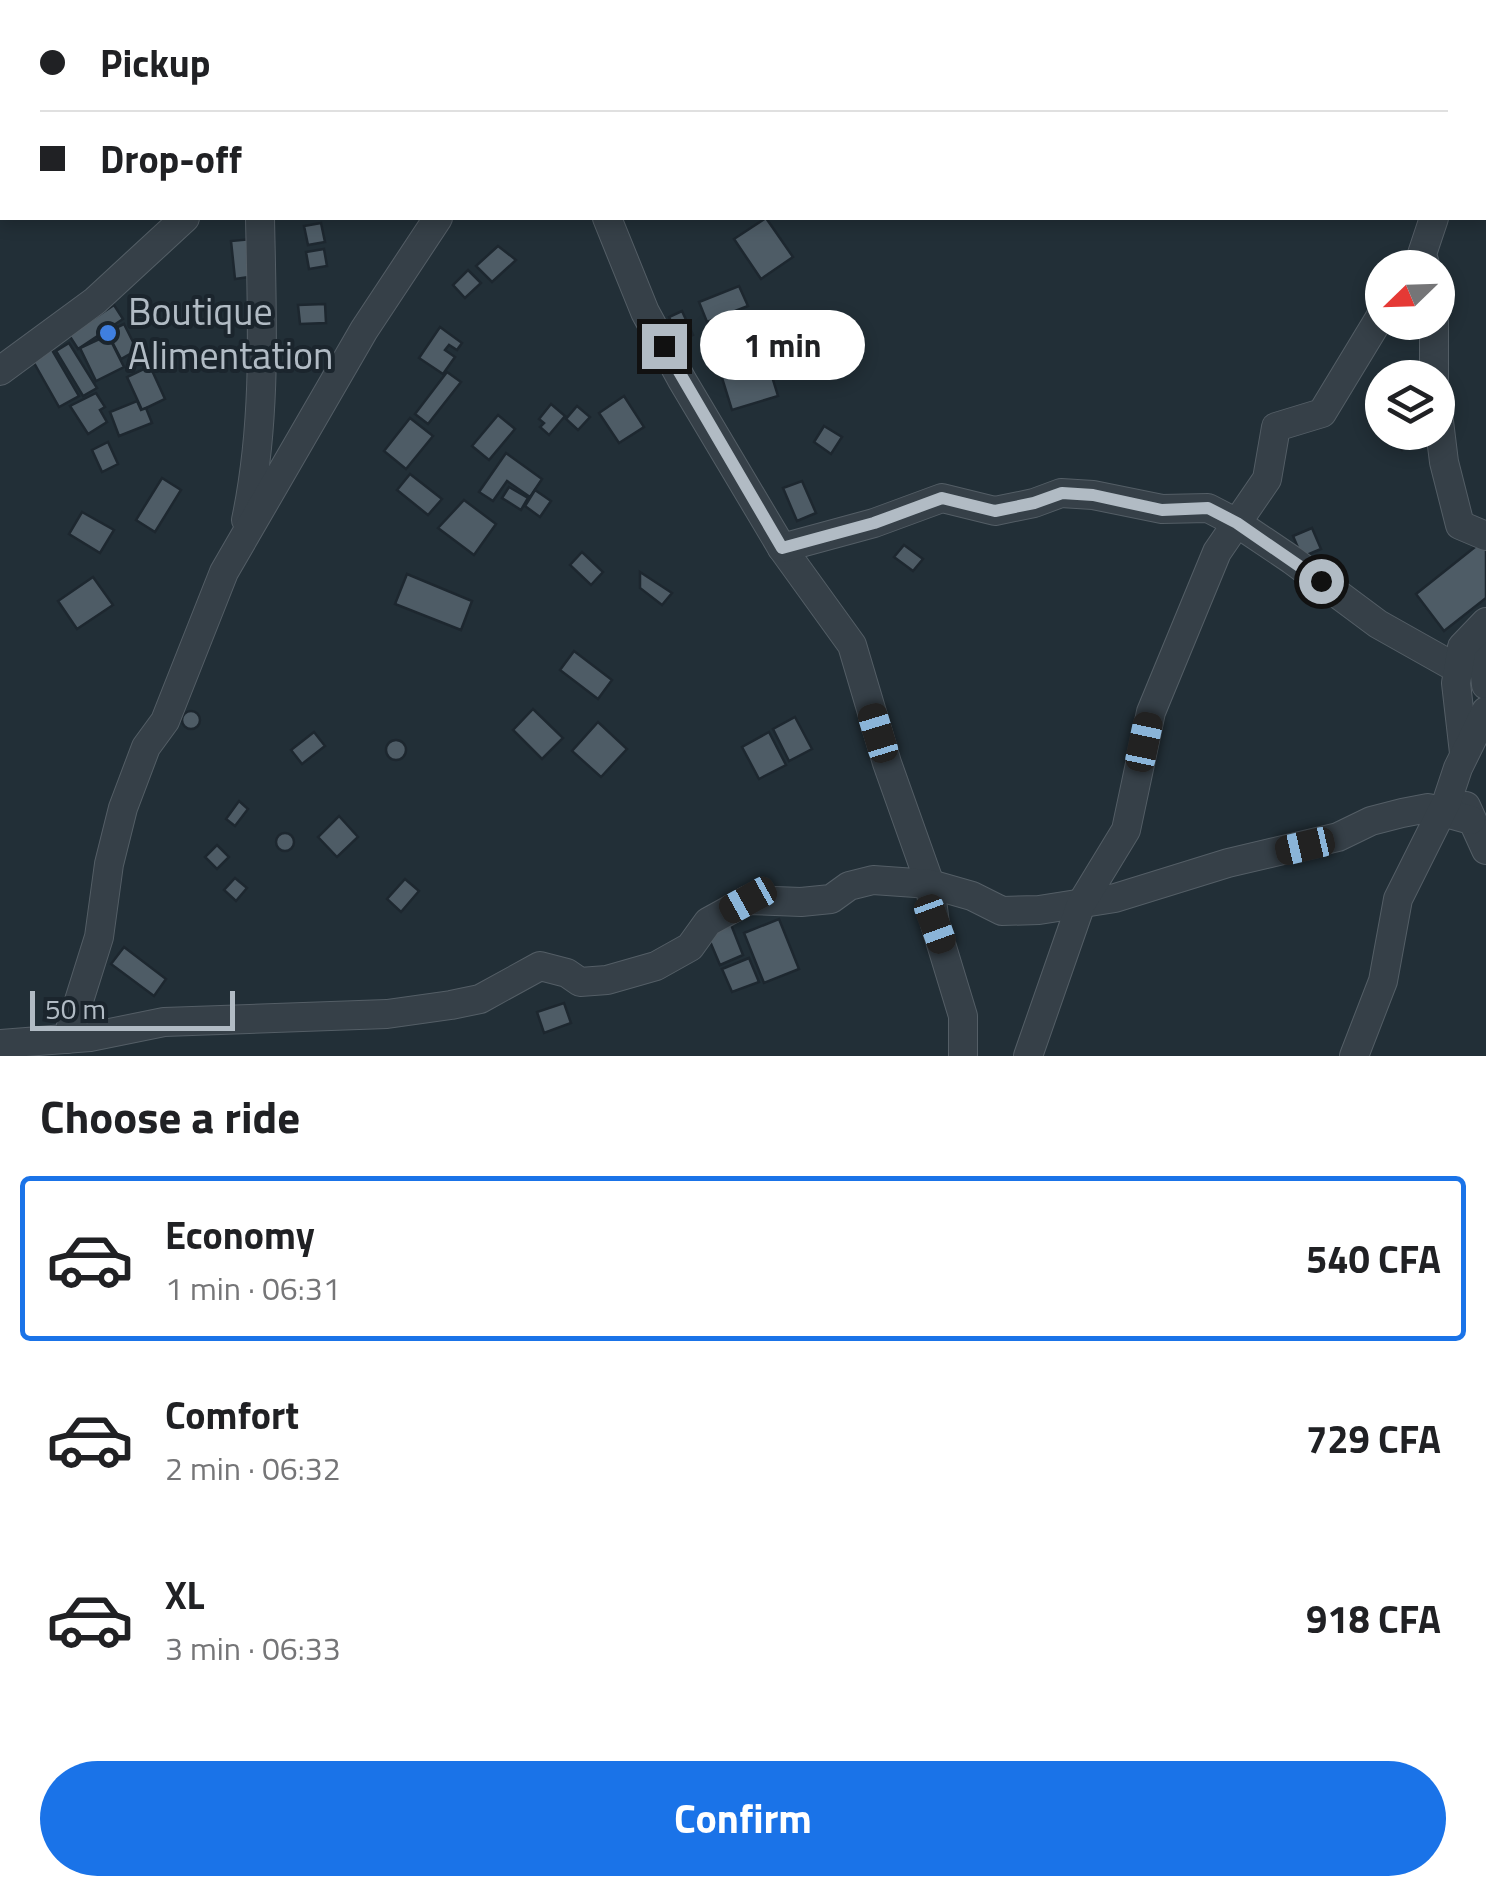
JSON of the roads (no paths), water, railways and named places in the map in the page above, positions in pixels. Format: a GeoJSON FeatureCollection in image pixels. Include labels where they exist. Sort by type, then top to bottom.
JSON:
{"type":"FeatureCollection","features":[{"type":"Feature","properties":{"kind":"street"},"geometry":{"type":"LineString","coordinates":[[0,371],[96,301],[182,220]]}},
{"type":"Feature","properties":{"kind":"street"},"geometry":{"type":"LineString","coordinates":[[242,537],[257,467],[260,428],[260,220]]}},
{"type":"Feature","properties":{"kind":"street"},"geometry":{"type":"LineString","coordinates":[[67,1038],[99,937],[109,864],[123,808],[146,748],[164,722],[224,572],[364,330],[437,220]]}},
{"type":"Feature","properties":{"kind":"street"},"geometry":{"type":"LineString","coordinates":[[608,220],[645,312],[782,548],[852,645],[887,762],[930,884],[935,924],[962,1016],[963,1056]]}},
{"type":"Feature","properties":{"kind":"street"},"geometry":{"type":"LineString","coordinates":[[1424,250],[1433,220]]}},
{"type":"Feature","properties":{"kind":"street"},"geometry":{"type":"LineString","coordinates":[[1028,1056],[1081,904],[1126,830],[1150,712],[1216,552],[1267,479],[1276,427],[1322,413],[1366,340]]}},
{"type":"Feature","properties":{"kind":"street"},"geometry":{"type":"LineString","coordinates":[[1443,450],[1460,525],[1486,536]]}},
{"type":"Feature","properties":{"kind":"street"},"geometry":{"type":"LineString","coordinates":[[782,548],[874,523],[942,498],[995,511],[1062,493],[1093,495],[1162,510],[1208,508],[1237,523],[1378,624],[1458,669]]}},
{"type":"Feature","properties":{"kind":"street"},"geometry":{"type":"LineString","coordinates":[[1486,622],[1462,646],[1456,683],[1464,755],[1464,800],[1486,850]]}},
{"type":"Feature","properties":{"kind":"street"},"geometry":{"type":"LineString","coordinates":[[1486,653],[1486,685]]}},
{"type":"Feature","properties":{"kind":"street"},"geometry":{"type":"LineString","coordinates":[[1354,1056],[1384,982],[1398,898],[1486,711]]}},
{"type":"Feature","properties":{"kind":"street"},"geometry":{"type":"LineString","coordinates":[[0,1044],[90,1037],[164,1022],[387,1014],[451,1005],[480,999],[540,966],[567,973],[580,982],[607,980],[633,974],[673,956],[690,946],[708,922],[748,900],[831,899],[849,886],[873,880],[930,884],[972,896],[1002,911],[1039,910],[1115,898],[1228,863],[1338,837],[1402,813],[1428,808],[1471,820]]}},
{"type":"Feature","properties":{"kind":"place","name":"Boutique Alimentation"},"geometry":{"type":"Point","coordinates":[108,333]}}]}
